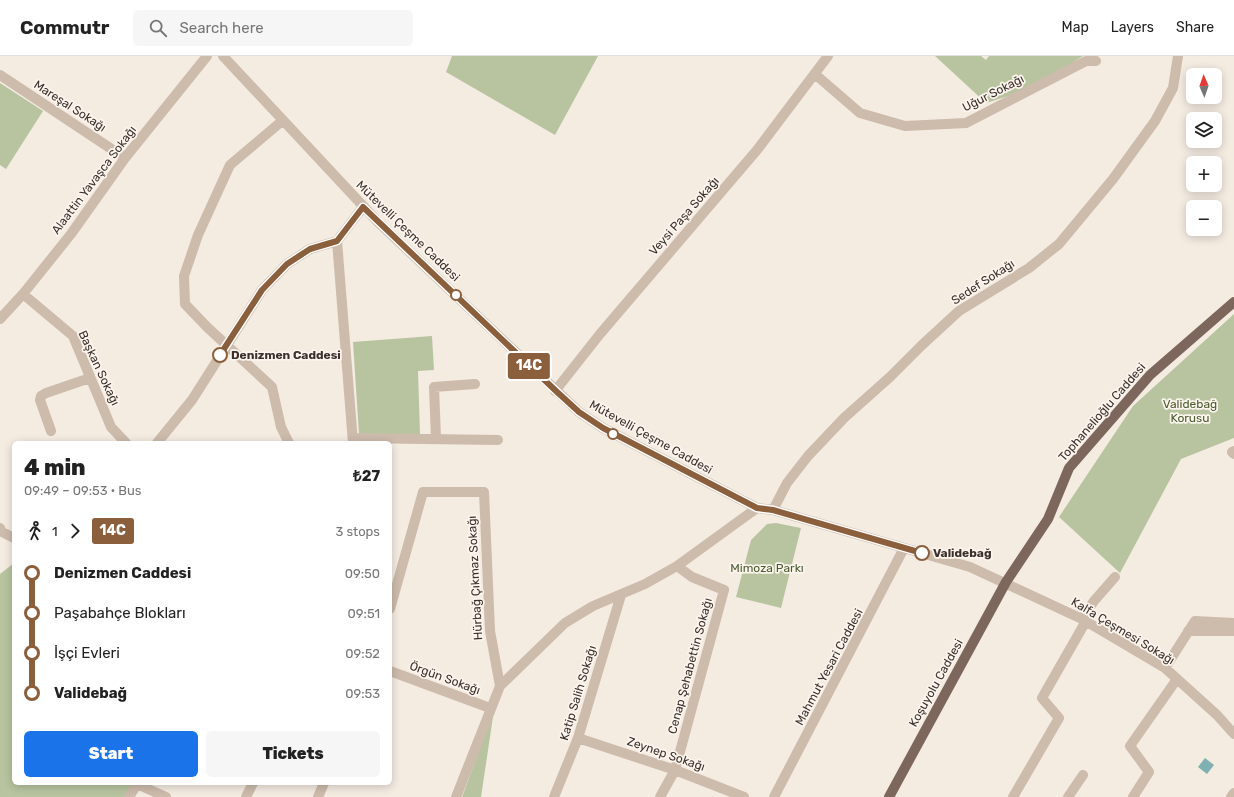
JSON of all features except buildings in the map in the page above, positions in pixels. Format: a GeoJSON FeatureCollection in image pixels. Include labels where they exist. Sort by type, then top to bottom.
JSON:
{"type":"FeatureCollection","features":[{"type":"Feature","properties":{"kind":"main road","name":"Tophanelioğlu Caddesi"},"geometry":{"type":"LineString","coordinates":[[1006,582],[1048,518],[1069,468],[1150,375],[1234,302]]}},
{"type":"Feature","properties":{"kind":"main road","name":"Koşuyolu Caddesi"},"geometry":{"type":"LineString","coordinates":[[889,797],[1006,582]]}},
{"type":"Feature","properties":{"kind":"street","name":"Alaattin Yavaşca Sokağı"},"geometry":{"type":"LineString","coordinates":[[0,319],[23,294],[71,234],[125,158],[207,56]]}},
{"type":"Feature","properties":{"kind":"street","name":"Mütevelli Çeşme Caddesi"},"geometry":{"type":"LineString","coordinates":[[223,56],[363,207],[579,412],[603,428],[757,508],[773,510],[970,567],[1006,582]]}},
{"type":"Feature","properties":{"kind":"street","name":"Veysi Paşa Sokağı"},"geometry":{"type":"LineString","coordinates":[[556,391],[600,334],[757,150],[816,75],[828,56]]}},
{"type":"Feature","properties":{"kind":"street","name":"Sedef Sokağı"},"geometry":{"type":"LineString","coordinates":[[773,510],[787,483],[808,456],[844,418],[890,377],[922,345],[959,311],[1030,268],[1060,244],[1113,179],[1154,121],[1173,88],[1178,56]]}},
{"type":"Feature","properties":{"kind":"street","name":"Uğur Sokağı"},"geometry":{"type":"LineString","coordinates":[[816,75],[860,113],[905,126],[966,123],[1086,61],[1096,61]]}},
{"type":"Feature","properties":{"kind":"street","name":"Mareşal Sokağı"},"geometry":{"type":"LineString","coordinates":[[0,75],[125,158]]}},
{"type":"Feature","properties":{"kind":"street"},"geometry":{"type":"LineString","coordinates":[[282,121],[230,165],[198,235],[184,276],[185,304],[207,327],[272,387],[281,427],[288,441]]}},
{"type":"Feature","properties":{"kind":"street"},"geometry":{"type":"LineString","coordinates":[[159,441],[192,400],[262,290],[287,264],[310,249],[337,241],[363,207]]}},
{"type":"Feature","properties":{"kind":"street"},"geometry":{"type":"LineString","coordinates":[[337,241],[353,441],[436,438],[498,440]]}},
{"type":"Feature","properties":{"kind":"street","name":"Başkan Sokağı"},"geometry":{"type":"LineString","coordinates":[[23,294],[72,336],[111,427],[124,441]]}},
{"type":"Feature","properties":{"kind":"street"},"geometry":{"type":"LineString","coordinates":[[51,431],[40,400],[41,396],[90,378]]}},
{"type":"Feature","properties":{"kind":"street"},"geometry":{"type":"LineString","coordinates":[[436,438],[434,387],[475,384]]}},
{"type":"Feature","properties":{"kind":"street"},"geometry":{"type":"LineString","coordinates":[[1234,451],[1232,452],[1234,454]]}},
{"type":"Feature","properties":{"kind":"street","name":"Hürbağ Çıkmaz Sokağı"},"geometry":{"type":"LineString","coordinates":[[392,602],[423,492],[484,492],[490,631],[500,686]]}},
{"type":"Feature","properties":{"kind":"street"},"geometry":{"type":"LineString","coordinates":[[456,797],[500,686],[565,623],[593,606],[621,595],[677,566],[757,508]]}},
{"type":"Feature","properties":{"kind":"street"},"geometry":{"type":"LineString","coordinates":[[0,528],[2,532],[12,537]]}},
{"type":"Feature","properties":{"kind":"street","name":"Mahmut Yesari Caddesi"},"geometry":{"type":"LineString","coordinates":[[774,797],[904,548]]}},
{"type":"Feature","properties":{"kind":"street","name":"Cenap Şehabettin Sokağı"},"geometry":{"type":"LineString","coordinates":[[660,797],[675,770],[724,590],[692,577],[677,566]]}},
{"type":"Feature","properties":{"kind":"street"},"geometry":{"type":"LineString","coordinates":[[1013,797],[1059,718],[1042,698],[1094,601],[1116,577]]}},
{"type":"Feature","properties":{"kind":"street","name":"Kalfa Çeşmesi Sokağı"},"geometry":{"type":"LineString","coordinates":[[1006,582],[1084,620],[1165,668],[1217,715],[1234,734]]}},
{"type":"Feature","properties":{"kind":"street","name":"Katip Salih Sokağı"},"geometry":{"type":"LineString","coordinates":[[554,797],[578,738],[621,595]]}},
{"type":"Feature","properties":{"kind":"street"},"geometry":{"type":"LineString","coordinates":[[1165,668],[1195,621],[1234,623]]}},
{"type":"Feature","properties":{"kind":"street"},"geometry":{"type":"LineString","coordinates":[[1188,631],[1234,631]]}},
{"type":"Feature","properties":{"kind":"street","name":"Örgün Sokağı"},"geometry":{"type":"LineString","coordinates":[[392,672],[490,708]]}},
{"type":"Feature","properties":{"kind":"street"},"geometry":{"type":"LineString","coordinates":[[1133,797],[1149,772],[1130,746],[1177,679]]}},
{"type":"Feature","properties":{"kind":"street","name":"Zeynep Sokağı"},"geometry":{"type":"LineString","coordinates":[[578,738],[675,770],[744,797]]}},
{"type":"Feature","properties":{"kind":"street"},"geometry":{"type":"LineString","coordinates":[[1068,797],[1083,775]]}},
{"type":"Feature","properties":{"kind":"street"},"geometry":{"type":"LineString","coordinates":[[129,797],[136,785]]}},
{"type":"Feature","properties":{"kind":"street"},"geometry":{"type":"LineString","coordinates":[[139,785],[166,797]]}},
{"type":"Feature","properties":{"kind":"street"},"geometry":{"type":"LineString","coordinates":[[248,796],[252,785]]}},
{"type":"Feature","properties":{"kind":"street"},"geometry":{"type":"LineString","coordinates":[[318,797],[323,785]]}},
{"type":"Feature","properties":{"kind":"street"},"geometry":{"type":"LineString","coordinates":[[1231,797],[1234,793]]}},
{"type":"Feature","properties":{"kind":"green space"},"geometry":{"type":"Polygon","coordinates":[[[452,56],[598,56],[555,135],[446,72],[452,56]]]}},
{"type":"Feature","properties":{"kind":"green space"},"geometry":{"type":"Polygon","coordinates":[[[935,56],[981,56],[986,60],[989,56],[1083,56],[1031,89],[986,103],[935,56]]]}},
{"type":"Feature","properties":{"kind":"green space"},"geometry":{"type":"Polygon","coordinates":[[[0,83],[43,111],[6,169],[0,165],[0,83]]]}},
{"type":"Feature","properties":{"kind":"green space","name":"Validebağ Korusu"},"geometry":{"type":"Polygon","coordinates":[[[1234,314],[1234,438],[1181,459],[1120,573],[1059,517],[1133,406],[1234,314]]]}},
{"type":"Feature","properties":{"kind":"green space"},"geometry":{"type":"Polygon","coordinates":[[[432,336],[434,370],[418,371],[420,434],[359,434],[353,342],[432,336]]]}},
{"type":"Feature","properties":{"kind":"green space","name":"Mimoza Parkı"},"geometry":{"type":"Polygon","coordinates":[[[776,523],[801,528],[781,608],[736,597],[751,540],[767,524],[776,523]]]}},
{"type":"Feature","properties":{"kind":"green space"},"geometry":{"type":"Polygon","coordinates":[[[12,565],[12,785],[132,785],[125,797],[0,797],[0,574],[12,565]]]}},
{"type":"Feature","properties":{"kind":"green space"},"geometry":{"type":"Polygon","coordinates":[[[494,710],[481,797],[462,797],[465,789],[494,710]]]}},
{"type":"Feature","properties":{"kind":"water"},"geometry":{"type":"Polygon","coordinates":[[[1205,758],[1214,765],[1207,774],[1198,767],[1205,758]]]}},
{"type":"Feature","properties":{"kind":"bus line","name":"14C"},"geometry":{"type":"LineString","coordinates":[[220,355],[262,290],[287,264],[310,249],[337,241],[363,207],[556,391],[589,420],[757,508],[773,510],[922,553]]}},
{"type":"Feature","properties":{"kind":"place","name":"Denizmen Caddesi"},"geometry":{"type":"Point","coordinates":[220,355]}},
{"type":"Feature","properties":{"kind":"place","name":"Validebağ"},"geometry":{"type":"Point","coordinates":[922,553]}}]}
